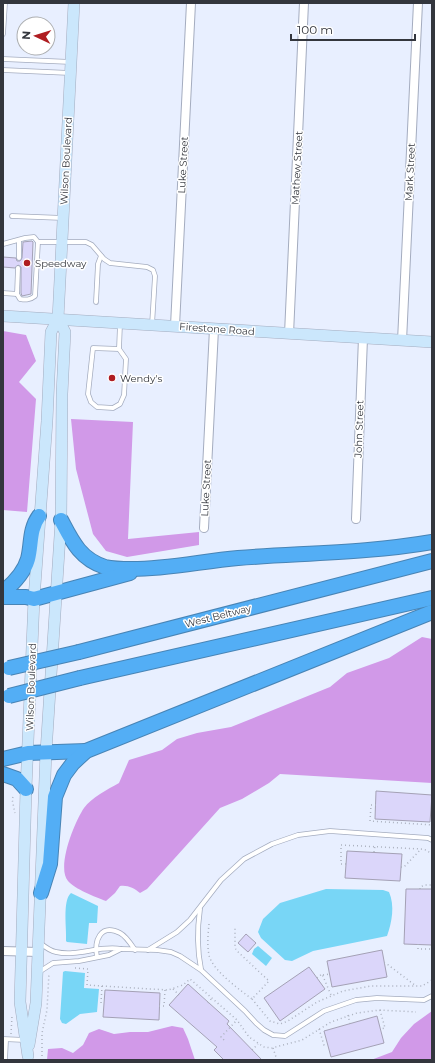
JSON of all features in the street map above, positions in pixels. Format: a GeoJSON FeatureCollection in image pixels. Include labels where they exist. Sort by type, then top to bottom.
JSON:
{"type":"FeatureCollection","features":[{"type":"Feature","properties":{"kind":"highway"},"geometry":{"type":"LineString","coordinates":[[3,592],[15,581],[25,567],[28,559],[32,529],[39,516]]}},
{"type":"Feature","properties":{"kind":"highway"},"geometry":{"type":"LineString","coordinates":[[61,520],[76,548],[85,556],[95,563],[117,569],[146,569],[238,558],[377,550],[432,542]]}},
{"type":"Feature","properties":{"kind":"highway","name":"West Beltway"},"geometry":{"type":"LineString","coordinates":[[6,669],[79,652],[432,561]]}},
{"type":"Feature","properties":{"kind":"highway"},"geometry":{"type":"LineString","coordinates":[[3,597],[34,599],[146,569]]}},
{"type":"Feature","properties":{"kind":"highway"},"geometry":{"type":"LineString","coordinates":[[6,697],[80,678],[432,598]]}},
{"type":"Feature","properties":{"kind":"highway"},"geometry":{"type":"LineString","coordinates":[[3,759],[28,753],[86,751],[432,612]]}},
{"type":"Feature","properties":{"kind":"highway"},"geometry":{"type":"LineString","coordinates":[[41,893],[51,857],[55,797],[64,775],[73,763],[86,751]]}},
{"type":"Feature","properties":{"kind":"highway"},"geometry":{"type":"LineString","coordinates":[[3,774],[17,779],[26,790]]}},
{"type":"Feature","properties":{"kind":"main road","name":"Wilson Boulevard"},"geometry":{"type":"LineString","coordinates":[[28,1058],[27,1035],[20,1002],[26,790],[34,599],[47,421],[51,332],[58,319],[74,3]]}},
{"type":"Feature","properties":{"kind":"main road","name":"Firestone Road"},"geometry":{"type":"LineString","coordinates":[[3,316],[432,342]]}},
{"type":"Feature","properties":{"kind":"main road","name":"Wilson Boulevard"},"geometry":{"type":"LineString","coordinates":[[27,1035],[36,1003],[46,752],[61,520],[62,401],[65,332],[58,319]]}},
{"type":"Feature","properties":{"kind":"street","name":"Luke Street"},"geometry":{"type":"LineString","coordinates":[[175,326],[191,3]]}},
{"type":"Feature","properties":{"kind":"street","name":"Mathew Street"},"geometry":{"type":"LineString","coordinates":[[289,334],[304,3]]}},
{"type":"Feature","properties":{"kind":"street","name":"Mark Street"},"geometry":{"type":"LineString","coordinates":[[402,341],[418,3]]}},
{"type":"Feature","properties":{"kind":"street","name":"Luke Street"},"geometry":{"type":"LineString","coordinates":[[204,528],[214,329]]}},
{"type":"Feature","properties":{"kind":"street","name":"John Street"},"geometry":{"type":"LineString","coordinates":[[356,519],[363,338]]}},
{"type":"Feature","properties":{"kind":"street"},"geometry":{"type":"LineString","coordinates":[[3,951],[21,952],[38,947]]}},
{"type":"Feature","properties":{"kind":"lane"},"geometry":{"type":"LineString","coordinates":[[3,34],[5,3]]}},
{"type":"Feature","properties":{"kind":"lane"},"geometry":{"type":"LineString","coordinates":[[3,59],[28,60],[71,67]]}},
{"type":"Feature","properties":{"kind":"lane"},"geometry":{"type":"LineString","coordinates":[[28,60],[28,71]]}},
{"type":"Feature","properties":{"kind":"lane"},"geometry":{"type":"LineString","coordinates":[[3,70],[28,71],[71,67]]}},
{"type":"Feature","properties":{"kind":"lane"},"geometry":{"type":"LineString","coordinates":[[12,216],[64,218]]}},
{"type":"Feature","properties":{"kind":"lane"},"geometry":{"type":"LineString","coordinates":[[3,244],[34,237],[38,242]]}},
{"type":"Feature","properties":{"kind":"lane"},"geometry":{"type":"LineString","coordinates":[[19,258],[21,249],[20,240]]}},
{"type":"Feature","properties":{"kind":"lane"},"geometry":{"type":"LineString","coordinates":[[38,242],[86,242],[92,245],[101,256],[110,263],[147,267],[153,270],[155,276],[152,325]]}},
{"type":"Feature","properties":{"kind":"lane"},"geometry":{"type":"LineString","coordinates":[[19,270],[18,292],[20,300],[31,299],[35,296],[33,292],[35,249],[38,242]]}},
{"type":"Feature","properties":{"kind":"lane"},"geometry":{"type":"LineString","coordinates":[[96,302],[98,264],[101,256]]}},
{"type":"Feature","properties":{"kind":"lane"},"geometry":{"type":"LineString","coordinates":[[3,293],[18,292]]}},
{"type":"Feature","properties":{"kind":"lane"},"geometry":{"type":"LineString","coordinates":[[119,349],[92,348],[88,394],[91,402],[97,407],[114,408],[120,404],[124,395],[126,359],[119,349],[120,323]]}},
{"type":"Feature","properties":{"kind":"lane"},"geometry":{"type":"LineString","coordinates":[[148,950],[177,932],[200,908],[221,880],[244,859],[272,844],[298,835],[330,831],[428,838],[432,840]]}},
{"type":"Feature","properties":{"kind":"lane"},"geometry":{"type":"LineString","coordinates":[[200,908],[197,952],[201,970]]}},
{"type":"Feature","properties":{"kind":"lane"},"geometry":{"type":"LineString","coordinates":[[97,957],[95,949],[96,942],[100,934],[110,930],[122,934],[135,950]]}},
{"type":"Feature","properties":{"kind":"lane"},"geometry":{"type":"LineString","coordinates":[[38,947],[56,952],[69,953],[111,947],[171,952],[180,956],[201,970],[256,1023],[273,1035],[285,1036],[324,1011],[356,1000],[378,998],[424,1000],[432,996]]}},
{"type":"Feature","properties":{"kind":"lane"},"geometry":{"type":"LineString","coordinates":[[37,973],[53,962],[79,961],[109,955],[121,949]]}},
{"type":"Feature","properties":{"kind":"lane"},"geometry":{"type":"LineString","coordinates":[[5,1060],[5,1039],[27,1035]]}},
{"type":"Feature","properties":{"kind":"path"},"geometry":{"type":"LineString","coordinates":[[376,805],[371,805],[370,821],[402,821],[432,824]]}},
{"type":"Feature","properties":{"kind":"path"},"geometry":{"type":"LineString","coordinates":[[346,864],[341,864],[341,845],[427,849],[432,854]]}},
{"type":"Feature","properties":{"kind":"path"},"geometry":{"type":"LineString","coordinates":[[374,852],[375,846]]}},
{"type":"Feature","properties":{"kind":"path"},"geometry":{"type":"LineString","coordinates":[[401,867],[404,867],[421,849]]}},
{"type":"Feature","properties":{"kind":"path"},"geometry":{"type":"LineString","coordinates":[[420,889],[420,887],[432,885]]}},
{"type":"Feature","properties":{"kind":"path"},"geometry":{"type":"LineString","coordinates":[[209,924],[208,950],[211,961],[217,969],[252,999],[270,1020],[280,1024],[288,1021],[308,1007],[331,995],[352,988],[371,986],[416,986],[426,984],[432,980]]}},
{"type":"Feature","properties":{"kind":"path"},"geometry":{"type":"LineString","coordinates":[[235,928],[236,950],[270,981],[252,999]]}},
{"type":"Feature","properties":{"kind":"path"},"geometry":{"type":"LineString","coordinates":[[418,944],[418,949],[432,949]]}},
{"type":"Feature","properties":{"kind":"path"},"geometry":{"type":"LineString","coordinates":[[384,963],[416,986]]}},
{"type":"Feature","properties":{"kind":"path"},"geometry":{"type":"LineString","coordinates":[[42,1060],[42,1033],[47,1010],[50,973],[48,966]]}},
{"type":"Feature","properties":{"kind":"path"},"geometry":{"type":"LineString","coordinates":[[69,968],[88,969],[87,985],[165,990],[183,985],[190,979],[237,1020],[248,1037],[258,1044],[273,1048],[302,1040],[337,1019],[348,1015],[380,1010],[416,1012]]}},
{"type":"Feature","properties":{"kind":"path"},"geometry":{"type":"LineString","coordinates":[[317,978],[322,974],[330,974]]}},
{"type":"Feature","properties":{"kind":"path"},"geometry":{"type":"LineString","coordinates":[[323,975],[331,995]]}},
{"type":"Feature","properties":{"kind":"path"},"geometry":{"type":"LineString","coordinates":[[102,986],[101,1003],[104,1003]]}},
{"type":"Feature","properties":{"kind":"path"},"geometry":{"type":"LineString","coordinates":[[172,989],[179,994]]}},
{"type":"Feature","properties":{"kind":"path"},"geometry":{"type":"LineString","coordinates":[[159,1006],[164,1006],[165,990]]}},
{"type":"Feature","properties":{"kind":"path"},"geometry":{"type":"LineString","coordinates":[[208,1003],[212,998]]}},
{"type":"Feature","properties":{"kind":"path"},"geometry":{"type":"LineString","coordinates":[[380,1010],[385,1028],[380,1030]]}},
{"type":"Feature","properties":{"kind":"path"},"geometry":{"type":"LineString","coordinates":[[348,1015],[350,1024]]}},
{"type":"Feature","properties":{"kind":"path"},"geometry":{"type":"LineString","coordinates":[[224,1040],[221,1037],[237,1020]]}},
{"type":"Feature","properties":{"kind":"path"},"geometry":{"type":"LineString","coordinates":[[319,1029],[324,1045],[327,1044]]}},
{"type":"Feature","properties":{"kind":"path"},"geometry":{"type":"LineString","coordinates":[[220,1031],[224,1034]]}},
{"type":"Feature","properties":{"kind":"path"},"geometry":{"type":"LineString","coordinates":[[252,1050],[258,1044]]}},
{"type":"Feature","properties":{"kind":"path"},"geometry":{"type":"LineString","coordinates":[[273,1048],[277,1060]]}},
{"type":"Feature","properties":{"kind":"shaded area"},"geometry":{"type":"Polygon","coordinates":[[[3,331],[26,335],[36,361],[19,382],[36,399],[27,512],[3,510],[3,331]]]}},
{"type":"Feature","properties":{"kind":"shaded area"},"geometry":{"type":"Polygon","coordinates":[[[71,419],[133,422],[128,539],[199,532],[199,545],[127,557],[106,551],[93,534],[76,469],[71,419]]]}},
{"type":"Feature","properties":{"kind":"shaded area"},"geometry":{"type":"Polygon","coordinates":[[[422,637],[432,639],[432,783],[280,774],[269,783],[242,799],[220,808],[147,889],[140,893],[131,887],[120,886],[106,901],[80,890],[68,881],[64,866],[65,855],[80,814],[87,804],[100,794],[119,783],[129,760],[162,750],[177,739],[197,733],[231,727],[330,687],[347,673],[389,658],[422,637]]]}},
{"type":"Feature","properties":{"kind":"shaded area"},"geometry":{"type":"Polygon","coordinates":[[[432,1011],[432,1060],[371,1060],[392,1052],[401,1038],[414,1024],[432,1011]]]}},
{"type":"Feature","properties":{"kind":"shaded area"},"geometry":{"type":"Polygon","coordinates":[[[172,1026],[183,1028],[195,1060],[47,1060],[48,1049],[62,1048],[73,1053],[83,1045],[89,1033],[99,1029],[114,1034],[148,1032],[172,1026]]]}},
{"type":"Feature","properties":{"kind":"water"},"geometry":{"type":"Polygon","coordinates":[[[326,889],[383,890],[389,892],[392,903],[392,914],[387,936],[313,951],[292,961],[285,960],[261,938],[258,932],[263,919],[280,903],[326,889]]]}},
{"type":"Feature","properties":{"kind":"water"},"geometry":{"type":"Polygon","coordinates":[[[71,893],[98,906],[97,923],[89,923],[87,944],[66,941],[66,909],[68,897],[71,893]]]}},
{"type":"Feature","properties":{"kind":"water"},"geometry":{"type":"Polygon","coordinates":[[[258,946],[272,958],[266,966],[252,954],[254,949],[258,946]]]}},
{"type":"Feature","properties":{"kind":"water"},"geometry":{"type":"Polygon","coordinates":[[[63,972],[85,973],[84,988],[99,989],[97,1012],[80,1014],[66,1024],[62,1023],[60,1019],[63,972]]]}},
{"type":"Feature","properties":{"kind":"building"},"geometry":{"type":"Polygon","coordinates":[[[32,241],[31,294],[22,296],[21,267],[18,265],[15,268],[3,267],[3,257],[16,258],[17,261],[20,261],[22,258],[23,242],[32,241]]]}},
{"type":"Feature","properties":{"kind":"building"},"geometry":{"type":"Polygon","coordinates":[[[376,791],[432,795],[430,822],[375,819],[376,791]]]}},
{"type":"Feature","properties":{"kind":"building"},"geometry":{"type":"Polygon","coordinates":[[[347,851],[402,854],[400,881],[345,878],[347,851]]]}},
{"type":"Feature","properties":{"kind":"building"},"geometry":{"type":"Polygon","coordinates":[[[406,889],[432,889],[432,945],[404,944],[406,889]]]}},
{"type":"Feature","properties":{"kind":"building"},"geometry":{"type":"Polygon","coordinates":[[[246,934],[256,943],[248,952],[238,943],[246,934]]]}},
{"type":"Feature","properties":{"kind":"building"},"geometry":{"type":"Polygon","coordinates":[[[382,950],[387,977],[332,987],[327,961],[382,950]]]}},
{"type":"Feature","properties":{"kind":"building"},"geometry":{"type":"Polygon","coordinates":[[[309,967],[325,989],[280,1021],[264,998],[309,967]]]}},
{"type":"Feature","properties":{"kind":"building"},"geometry":{"type":"Polygon","coordinates":[[[188,984],[229,1021],[227,1024],[262,1060],[224,1060],[214,1050],[217,1047],[169,1005],[188,984]]]}},
{"type":"Feature","properties":{"kind":"building"},"geometry":{"type":"Polygon","coordinates":[[[105,990],[160,993],[159,1020],[103,1017],[105,990]]]}},
{"type":"Feature","properties":{"kind":"building"},"geometry":{"type":"Polygon","coordinates":[[[377,1016],[384,1043],[331,1057],[324,1031],[377,1016]]]}},
{"type":"Feature","properties":{"kind":"place","name":"Speedway"},"geometry":{"type":"Point","coordinates":[27,263]}},
{"type":"Feature","properties":{"kind":"place","name":"Wendy's"},"geometry":{"type":"Point","coordinates":[112,378]}}]}
